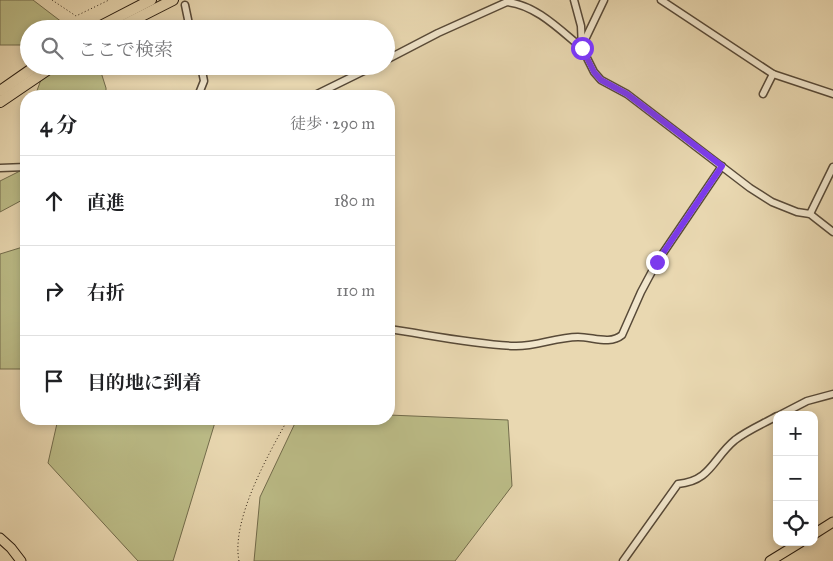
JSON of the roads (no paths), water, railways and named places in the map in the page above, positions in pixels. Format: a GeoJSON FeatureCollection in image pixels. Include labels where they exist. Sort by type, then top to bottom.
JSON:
{"type":"FeatureCollection","features":[{"type":"Feature","properties":{"kind":"highway"},"geometry":{"type":"LineString","coordinates":[[113,20],[152,0]]}},
{"type":"Feature","properties":{"kind":"highway"},"geometry":{"type":"LineString","coordinates":[[134,20],[173,0]]}},
{"type":"Feature","properties":{"kind":"highway"},"geometry":{"type":"LineString","coordinates":[[0,91],[23,75]]}},
{"type":"Feature","properties":{"kind":"highway"},"geometry":{"type":"LineString","coordinates":[[0,102],[40,75]]}},
{"type":"Feature","properties":{"kind":"main road"},"geometry":{"type":"LineString","coordinates":[[818,531],[833,522]]}},
{"type":"Feature","properties":{"kind":"main road"},"geometry":{"type":"LineString","coordinates":[[0,538],[21,561]]}},
{"type":"Feature","properties":{"kind":"main road"},"geometry":{"type":"LineString","coordinates":[[770,561],[794,546]]}},
{"type":"Feature","properties":{"kind":"street"},"geometry":{"type":"LineString","coordinates":[[574,0],[581,26],[582,48],[594,72],[601,80],[627,94],[772,202],[797,212],[810,214],[833,232]]}},
{"type":"Feature","properties":{"kind":"street"},"geometry":{"type":"LineString","coordinates":[[582,48],[604,0]]}},
{"type":"Feature","properties":{"kind":"street"},"geometry":{"type":"LineString","coordinates":[[661,0],[773,74],[833,94]]}},
{"type":"Feature","properties":{"kind":"street"},"geometry":{"type":"LineString","coordinates":[[395,56],[507,2],[517,3],[533,11],[582,48]]}},
{"type":"Feature","properties":{"kind":"street"},"geometry":{"type":"LineString","coordinates":[[185,5],[188,20]]}},
{"type":"Feature","properties":{"kind":"street"},"geometry":{"type":"LineString","coordinates":[[763,94],[773,74]]}},
{"type":"Feature","properties":{"kind":"street"},"geometry":{"type":"LineString","coordinates":[[200,90],[204,81],[203,75]]}},
{"type":"Feature","properties":{"kind":"street"},"geometry":{"type":"LineString","coordinates":[[325,90],[356,75]]}},
{"type":"Feature","properties":{"kind":"street"},"geometry":{"type":"LineString","coordinates":[[395,330],[516,346],[562,338],[580,337],[617,340],[622,335],[657,262],[722,166]]}},
{"type":"Feature","properties":{"kind":"street"},"geometry":{"type":"LineString","coordinates":[[0,168],[20,167]]}},
{"type":"Feature","properties":{"kind":"street"},"geometry":{"type":"LineString","coordinates":[[810,214],[833,167]]}},
{"type":"Feature","properties":{"kind":"street"},"geometry":{"type":"LineString","coordinates":[[788,411],[807,401],[833,394]]}},
{"type":"Feature","properties":{"kind":"street"},"geometry":{"type":"LineString","coordinates":[[623,561],[678,484],[689,483],[703,475],[735,440],[773,419]]}}]}
